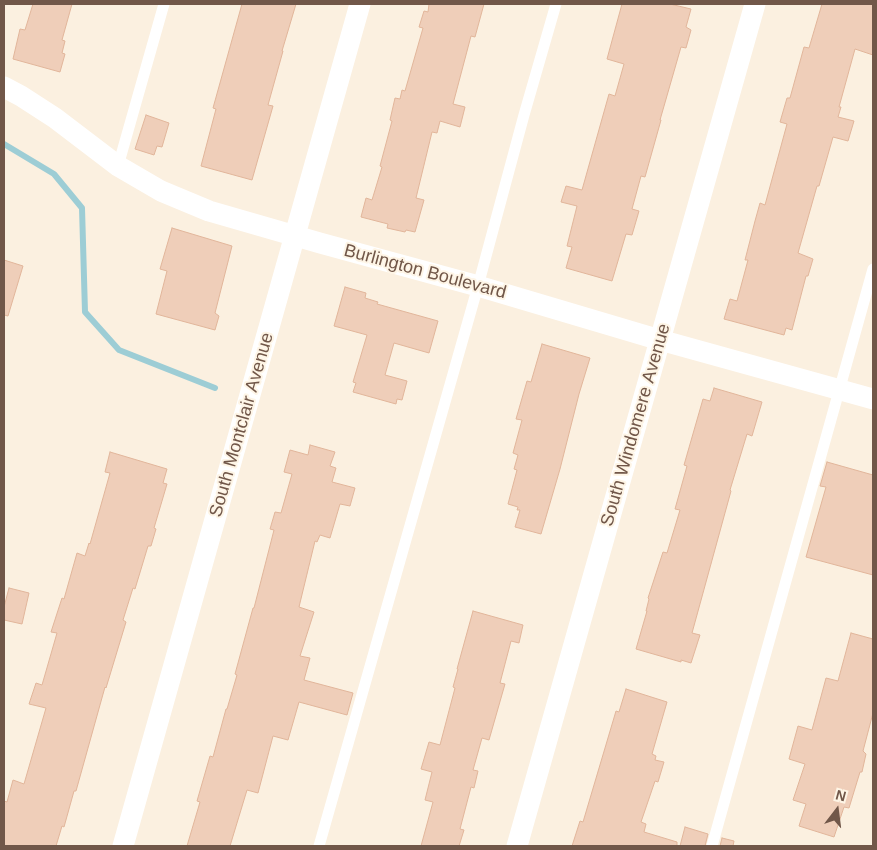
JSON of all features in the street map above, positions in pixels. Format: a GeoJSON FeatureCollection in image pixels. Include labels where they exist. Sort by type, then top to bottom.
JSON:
{"type":"FeatureCollection","features":[{"type":"Feature","properties":{"kind":"street","name":"South Montclair Avenue"},"geometry":{"type":"LineString","coordinates":[[123,846],[360,4]]}},
{"type":"Feature","properties":{"kind":"street","name":"South Windomere Avenue"},"geometry":{"type":"LineString","coordinates":[[517,846],[755,4]]}},
{"type":"Feature","properties":{"kind":"street","name":"Burlington Boulevard"},"geometry":{"type":"LineString","coordinates":[[4,87],[55,118],[118,166],[161,191],[209,211],[873,399]]}},
{"type":"Feature","properties":{"kind":"lane"},"geometry":{"type":"LineString","coordinates":[[118,166],[164,4]]}},
{"type":"Feature","properties":{"kind":"lane"},"geometry":{"type":"LineString","coordinates":[[319,846],[556,4]]}},
{"type":"Feature","properties":{"kind":"lane"},"geometry":{"type":"LineString","coordinates":[[712,846],[873,268]]}},
{"type":"Feature","properties":{"kind":"building"},"geometry":{"type":"Polygon","coordinates":[[[33,4],[72,4],[62,40],[65,41],[62,53],[65,54],[60,72],[13,59],[20,29],[25,30],[33,4]]]}},
{"type":"Feature","properties":{"kind":"building"},"geometry":{"type":"Polygon","coordinates":[[[242,4],[296,4],[268,105],[273,106],[252,180],[201,166],[216,109],[213,108],[242,4]]]}},
{"type":"Feature","properties":{"kind":"building"},"geometry":{"type":"Polygon","coordinates":[[[429,4],[484,4],[475,37],[471,36],[453,104],[465,107],[460,127],[440,121],[437,133],[432,132],[416,198],[424,200],[415,232],[406,230],[405,232],[387,228],[388,224],[361,217],[366,198],[372,200],[382,167],[380,166],[392,121],[390,120],[395,98],[400,99],[402,90],[405,91],[423,28],[419,27],[424,11],[428,12],[429,4]]]}},
{"type":"Feature","properties":{"kind":"building"},"geometry":{"type":"Polygon","coordinates":[[[622,4],[670,4],[691,9],[686,27],[691,30],[686,48],[681,47],[645,177],[641,176],[632,209],[639,211],[632,235],[626,234],[612,281],[566,268],[572,247],[567,246],[577,206],[561,202],[566,186],[582,190],[609,94],[615,96],[624,64],[607,59],[622,4]]]}},
{"type":"Feature","properties":{"kind":"building"},"geometry":{"type":"Polygon","coordinates":[[[822,4],[873,4],[873,55],[855,49],[838,117],[854,121],[848,141],[833,137],[798,253],[813,259],[808,276],[806,276],[792,330],[786,328],[784,335],[724,319],[730,299],[737,301],[748,260],[745,260],[760,203],[765,205],[787,124],[780,122],[787,98],[790,98],[804,47],[809,48],[822,4]]]}},
{"type":"Feature","properties":{"kind":"building"},"geometry":{"type":"Polygon","coordinates":[[[146,115],[169,123],[162,147],[157,146],[154,155],[135,149],[146,115]]]}},
{"type":"Feature","properties":{"kind":"building"},"geometry":{"type":"Polygon","coordinates":[[[172,228],[232,246],[215,313],[219,316],[215,330],[156,314],[167,271],[160,269],[172,228]]]}},
{"type":"Feature","properties":{"kind":"building"},"geometry":{"type":"Polygon","coordinates":[[[4,260],[23,266],[8,316],[4,315],[4,260]]]}},
{"type":"Feature","properties":{"kind":"building"},"geometry":{"type":"Polygon","coordinates":[[[345,287],[366,293],[365,298],[378,302],[377,304],[438,321],[429,353],[394,343],[385,375],[407,381],[402,400],[397,399],[396,404],[353,392],[356,383],[353,382],[367,335],[334,326],[345,287]]]}},
{"type":"Feature","properties":{"kind":"building"},"geometry":{"type":"Polygon","coordinates":[[[542,344],[590,358],[541,534],[515,527],[520,510],[517,510],[518,507],[508,504],[517,470],[514,469],[518,455],[513,453],[522,420],[516,419],[527,381],[531,382],[542,344]]]}},
{"type":"Feature","properties":{"kind":"building"},"geometry":{"type":"Polygon","coordinates":[[[714,388],[762,402],[752,436],[747,434],[730,490],[692,633],[700,635],[691,663],[681,660],[681,662],[636,649],[647,611],[648,598],[663,552],[667,553],[680,510],[675,509],[687,466],[684,465],[703,399],[710,401],[714,388]]]}},
{"type":"Feature","properties":{"kind":"building"},"geometry":{"type":"Polygon","coordinates":[[[310,445],[335,452],[330,466],[336,468],[332,482],[355,488],[350,506],[340,504],[330,538],[320,535],[317,542],[315,541],[299,607],[314,612],[300,656],[310,658],[304,680],[353,693],[347,715],[299,702],[288,740],[273,736],[258,793],[247,790],[230,846],[187,846],[200,802],[197,801],[210,756],[213,757],[237,675],[235,674],[274,530],[270,529],[275,512],[281,513],[292,474],[284,472],[290,450],[308,455],[310,445]]]}},
{"type":"Feature","properties":{"kind":"building"},"geometry":{"type":"Polygon","coordinates":[[[110,452],[167,469],[163,483],[167,484],[154,528],[156,529],[151,546],[148,546],[135,589],[133,588],[123,620],[126,622],[105,687],[76,791],[74,791],[64,827],[62,826],[56,846],[4,846],[4,801],[7,802],[13,780],[24,784],[46,708],[29,704],[36,683],[42,685],[57,633],[51,632],[62,598],[64,599],[77,553],[85,556],[90,544],[110,473],[105,472],[110,452]]]}},
{"type":"Feature","properties":{"kind":"building"},"geometry":{"type":"Polygon","coordinates":[[[827,462],[873,475],[873,575],[806,557],[826,487],[820,486],[827,462]]]}},
{"type":"Feature","properties":{"kind":"building"},"geometry":{"type":"Polygon","coordinates":[[[9,588],[29,593],[22,624],[4,620],[4,607],[9,588]]]}},
{"type":"Feature","properties":{"kind":"building"},"geometry":{"type":"Polygon","coordinates":[[[473,611],[523,625],[519,643],[511,641],[500,683],[505,684],[489,740],[482,738],[473,770],[478,771],[474,788],[471,787],[460,829],[464,830],[459,846],[421,846],[433,802],[425,800],[432,772],[421,769],[429,742],[440,745],[455,688],[453,687],[457,669],[473,611]]]}},
{"type":"Feature","properties":{"kind":"building"},"geometry":{"type":"Polygon","coordinates":[[[851,633],[873,639],[873,713],[863,751],[866,754],[862,772],[860,772],[849,808],[844,807],[834,837],[799,826],[806,804],[793,800],[805,764],[789,759],[798,726],[812,730],[826,678],[838,681],[851,633]]]}},
{"type":"Feature","properties":{"kind":"building"},"geometry":{"type":"Polygon","coordinates":[[[626,689],[667,702],[652,754],[656,756],[655,760],[664,762],[658,782],[655,781],[641,822],[646,824],[644,832],[677,842],[677,846],[572,846],[580,821],[583,822],[616,711],[619,712],[626,689]]]}},
{"type":"Feature","properties":{"kind":"building"},"geometry":{"type":"Polygon","coordinates":[[[685,827],[708,834],[705,846],[680,846],[685,827]]]}},
{"type":"Feature","properties":{"kind":"building"},"geometry":{"type":"Polygon","coordinates":[[[722,838],[734,841],[733,846],[720,846],[722,838]]]}},
{"type":"Feature","properties":{"kind":"waterway"},"geometry":{"type":"LineString","coordinates":[[4,144],[54,174],[82,208],[85,312],[119,350],[215,388]]}}]}
